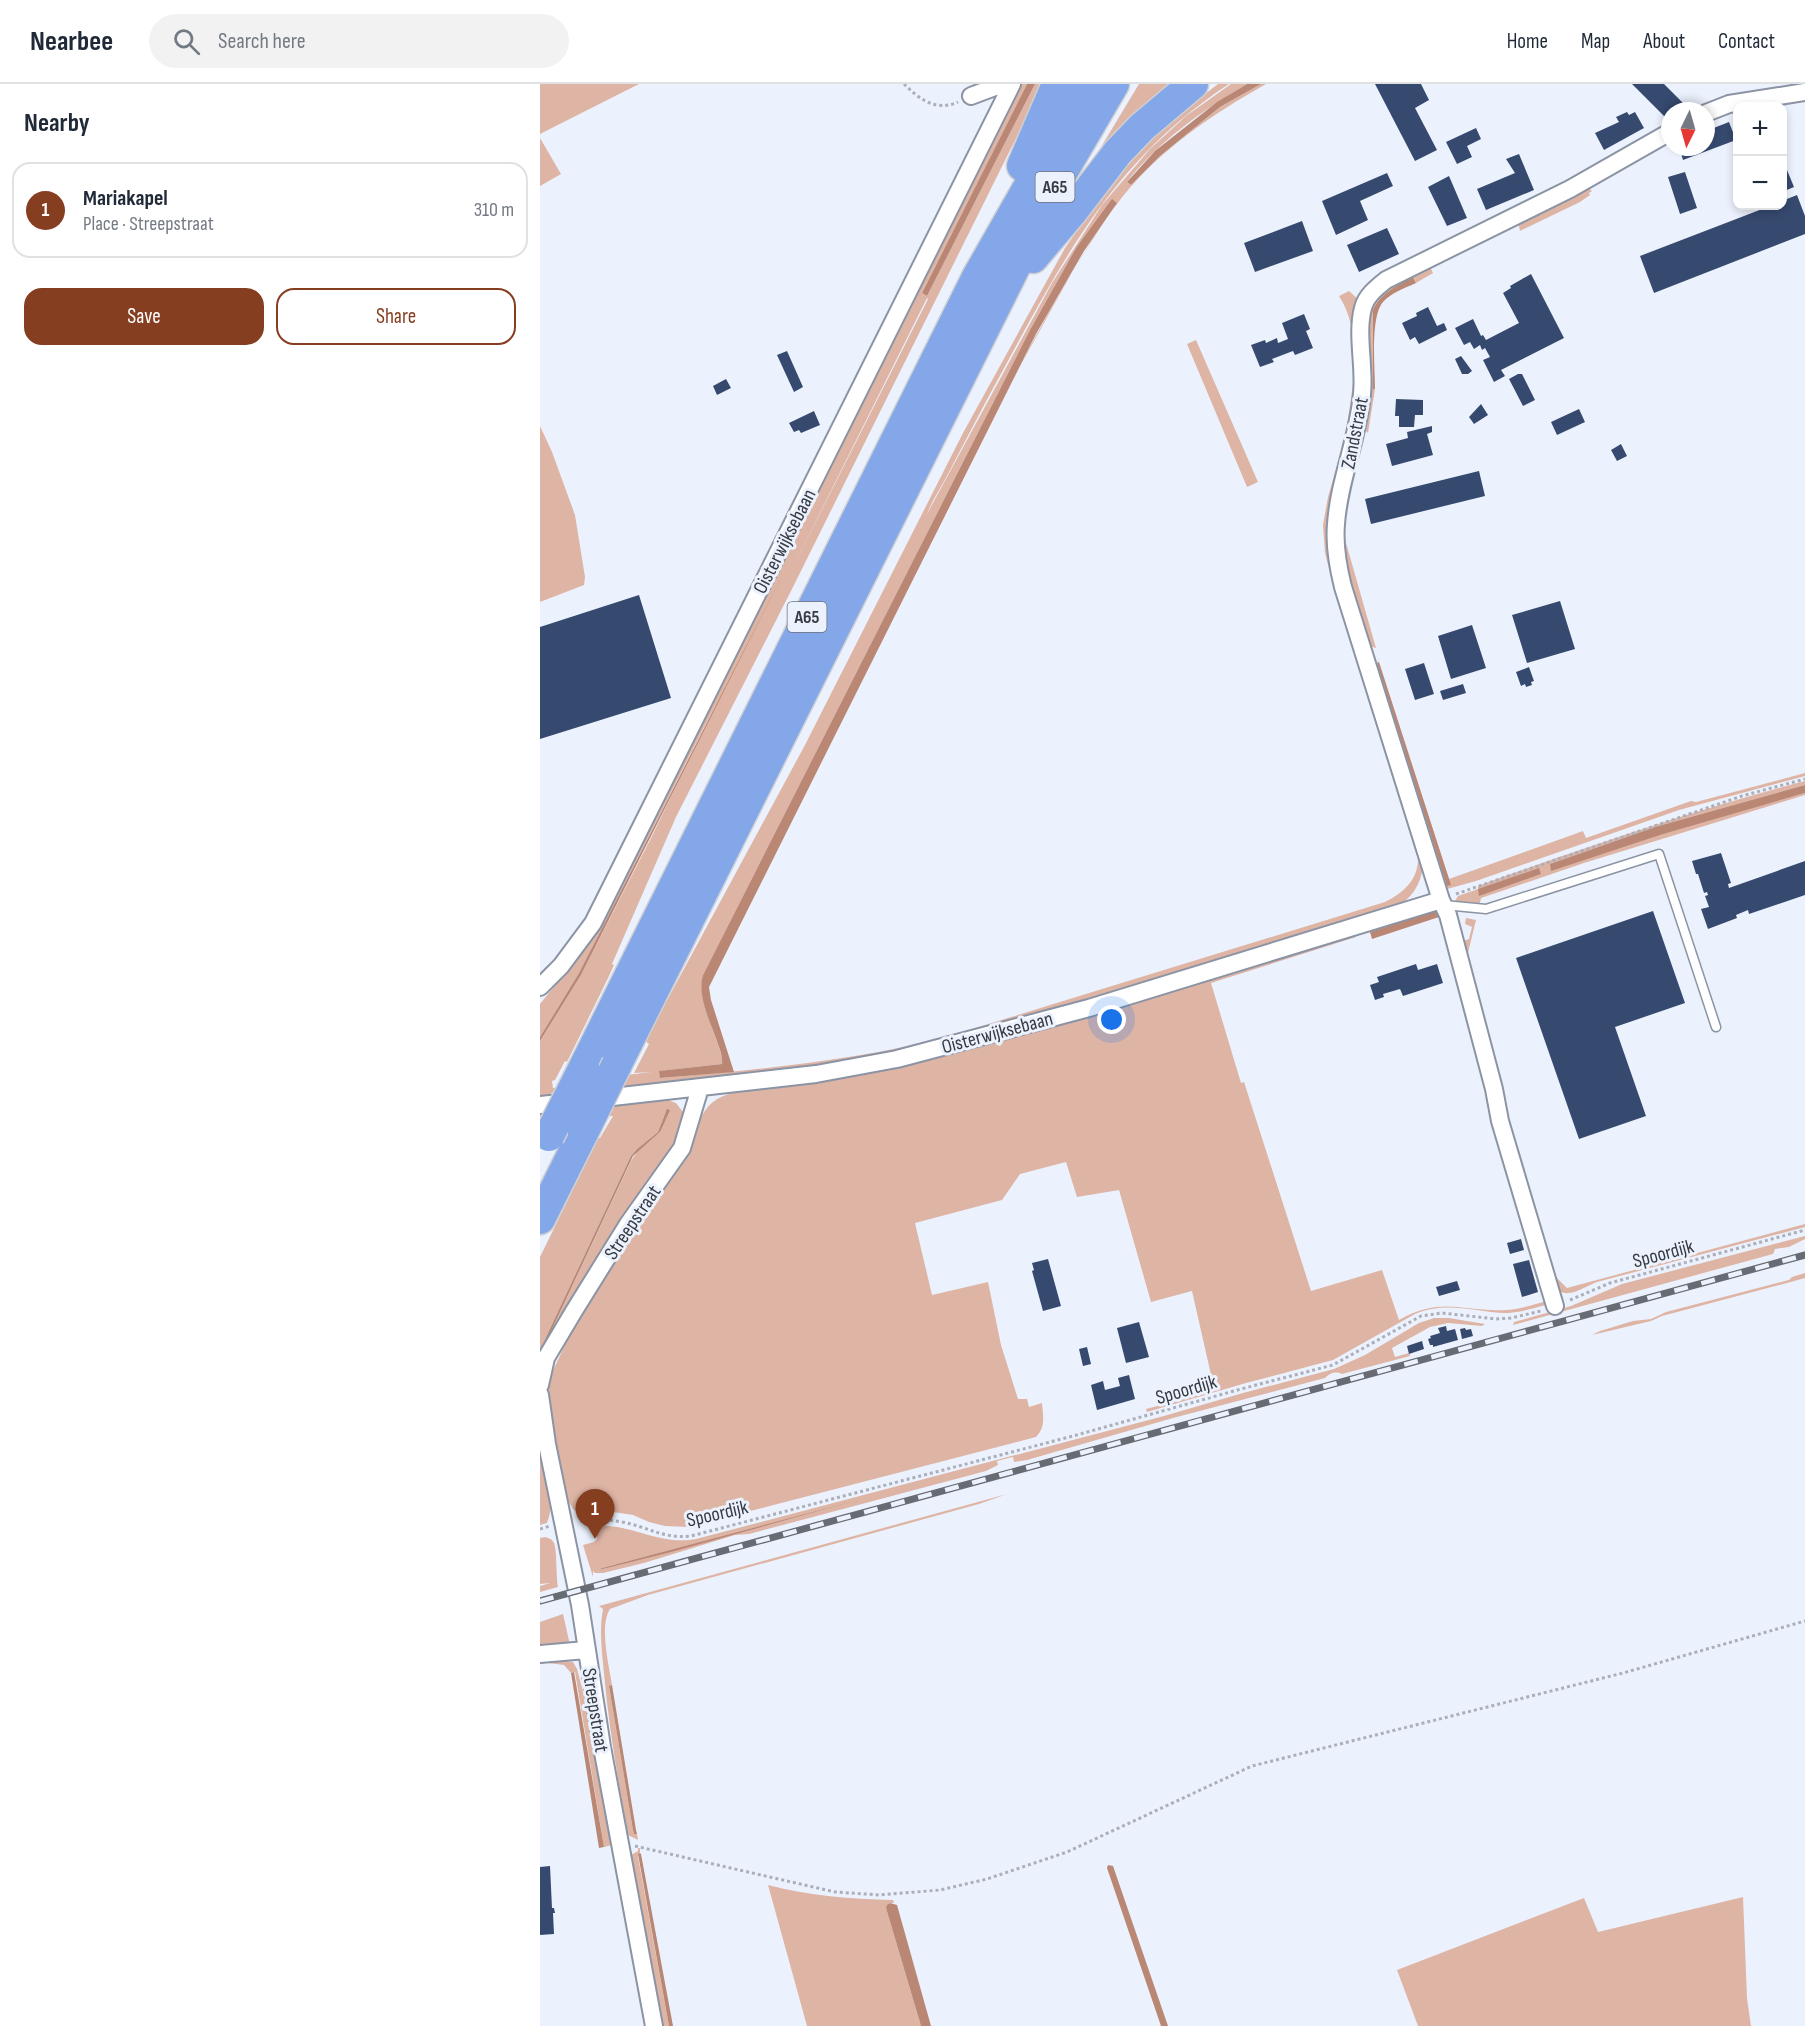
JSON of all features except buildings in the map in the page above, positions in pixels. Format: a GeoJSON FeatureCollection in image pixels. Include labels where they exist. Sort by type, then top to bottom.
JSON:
{"type":"FeatureCollection","features":[{"type":"Feature","properties":{"kind":"highway","name":"A65"},"geometry":{"type":"LineString","coordinates":[[977,277],[1042,115],[1057,84]]}},
{"type":"Feature","properties":{"kind":"highway","name":"A65"},"geometry":{"type":"LineString","coordinates":[[545,1145],[977,277],[1087,84]]}},
{"type":"Feature","properties":{"kind":"highway","name":"A65"},"geometry":{"type":"LineString","coordinates":[[540,1219],[1062,173],[1113,84]]}},
{"type":"Feature","properties":{"kind":"highway","name":"A65"},"geometry":{"type":"LineString","coordinates":[[1003,293],[1072,212],[1118,152],[1142,127],[1193,84]]}},
{"type":"Feature","properties":{"kind":"street"},"geometry":{"type":"LineString","coordinates":[[971,96],[1003,84]]}},
{"type":"Feature","properties":{"kind":"street","name":"Oisterwijksebaan"},"geometry":{"type":"LineString","coordinates":[[540,987],[561,966],[593,923],[1012,84]]}},
{"type":"Feature","properties":{"kind":"street"},"geometry":{"type":"LineString","coordinates":[[1715,109],[1729,104],[1805,92]]}},
{"type":"Feature","properties":{"kind":"street","name":"Zandstraat"},"geometry":{"type":"LineString","coordinates":[[1556,1306],[1500,1121],[1494,1089],[1448,915],[1343,587],[1338,566],[1336,523],[1339,498],[1356,437],[1362,392],[1363,306],[1373,290],[1386,280],[1570,189],[1661,137]]}},
{"type":"Feature","properties":{"kind":"street","name":"Oisterwijksebaan"},"geometry":{"type":"LineString","coordinates":[[540,1105],[816,1074],[897,1059],[1089,1008],[1442,902]]}},
{"type":"Feature","properties":{"kind":"street","name":"Streepstraat"},"geometry":{"type":"LineString","coordinates":[[540,1386],[546,1358],[574,1311],[628,1224],[682,1148],[700,1088]]}},
{"type":"Feature","properties":{"kind":"street","name":"Streepstraat"},"geometry":{"type":"LineString","coordinates":[[540,1395],[547,1444],[580,1605],[619,1842],[654,2026]]}},
{"type":"Feature","properties":{"kind":"street"},"geometry":{"type":"LineString","coordinates":[[540,1654],[586,1650]]}},
{"type":"Feature","properties":{"kind":"lane"},"geometry":{"type":"LineString","coordinates":[[1442,902],[1486,909],[1659,854],[1716,1027]]}},
{"type":"Feature","properties":{"kind":"path"},"geometry":{"type":"LineString","coordinates":[[903,84],[924,102],[936,105],[953,104],[971,96]]}},
{"type":"Feature","properties":{"kind":"path"},"geometry":{"type":"LineString","coordinates":[[1442,902],[1742,796],[1805,779]]}},
{"type":"Feature","properties":{"kind":"path","name":"Spoordijk"},"geometry":{"type":"LineString","coordinates":[[564,1522],[610,1520],[624,1522],[664,1536],[691,1536],[1333,1365],[1421,1316],[1442,1313],[1496,1319],[1511,1318],[1556,1306],[1610,1283],[1805,1230]]}},
{"type":"Feature","properties":{"kind":"path"},"geometry":{"type":"LineString","coordinates":[[619,1842],[835,1892],[879,1895],[940,1890],[987,1879],[1068,1852],[1252,1766],[1623,1673],[1805,1621]]}},
{"type":"Feature","properties":{"kind":"shaded area"},"geometry":{"type":"Polygon","coordinates":[[[540,84],[639,84],[540,134],[540,84]]]}},
{"type":"Feature","properties":{"kind":"shaded area"},"geometry":{"type":"Polygon","coordinates":[[[1019,84],[1027,84],[922,293],[927,296],[1035,84],[1043,84],[676,817],[612,964],[614,965],[567,1062],[565,1061],[555,1080],[552,1081],[553,1088],[626,1081],[626,1075],[652,1072],[634,1073],[649,1044],[645,1041],[805,745],[963,433],[1065,248],[1117,174],[1163,127],[1218,84],[1229,84],[1187,115],[1150,148],[1105,201],[1150,149],[1186,116],[1231,84],[1247,84],[1182,127],[1153,153],[1127,182],[1131,185],[1154,162],[1123,196],[1109,216],[1117,203],[1076,248],[1030,330],[703,975],[703,1000],[721,1052],[722,1064],[660,1071],[661,1078],[838,1059],[943,1038],[1385,902],[1408,885],[1415,873],[1418,859],[1336,596],[1325,553],[1323,525],[1328,497],[1346,434],[1353,384],[1356,380],[1349,316],[1339,296],[1349,291],[1359,300],[1359,381],[1331,518],[1423,866],[1418,885],[1411,895],[1397,907],[973,1035],[841,1064],[628,1088],[627,1086],[551,1093],[551,1096],[540,1097],[540,1041],[581,975],[717,702],[579,973],[540,1037],[540,1004],[564,974],[1019,84]],[[1100,209],[1063,263],[985,404],[927,514],[1052,283],[1100,209]],[[927,298],[791,571],[928,299],[927,298]]]}},
{"type":"Feature","properties":{"kind":"shaded area"},"geometry":{"type":"Polygon","coordinates":[[[1027,84],[1035,84],[927,296],[922,293],[1027,84]]]}},
{"type":"Feature","properties":{"kind":"shaded area"},"geometry":{"type":"Polygon","coordinates":[[[1139,84],[1183,84],[1092,162],[1139,84]]]}},
{"type":"Feature","properties":{"kind":"shaded area"},"geometry":{"type":"Polygon","coordinates":[[[1247,84],[1261,84],[1220,107],[1160,156],[1131,185],[1127,182],[1155,151],[1217,102],[1247,84]]]}},
{"type":"Feature","properties":{"kind":"shaded area"},"geometry":{"type":"Polygon","coordinates":[[[1261,84],[1266,84],[1227,107],[1171,147],[1220,107],[1261,84]]]}},
{"type":"Feature","properties":{"kind":"shaded area"},"geometry":{"type":"Polygon","coordinates":[[[540,138],[561,174],[540,186],[540,138]]]}},
{"type":"Feature","properties":{"kind":"shaded area"},"geometry":{"type":"Polygon","coordinates":[[[1586,186],[1592,191],[1580,202],[1520,231],[1518,221],[1586,186]]]}},
{"type":"Feature","properties":{"kind":"shaded area"},"geometry":{"type":"Polygon","coordinates":[[[1112,199],[1117,203],[1084,251],[1036,334],[709,987],[734,1072],[660,1078],[659,1071],[722,1064],[721,1052],[703,1000],[703,975],[1030,330],[1076,248],[1112,199]]]}},
{"type":"Feature","properties":{"kind":"shaded area"},"geometry":{"type":"Polygon","coordinates":[[[1077,264],[1019,368],[1041,326],[1077,264]]]}},
{"type":"Feature","properties":{"kind":"shaded area"},"geometry":{"type":"Polygon","coordinates":[[[1425,267],[1431,269],[1433,273],[1416,283],[1414,278],[1390,290],[1380,298],[1373,310],[1373,389],[1375,389],[1368,433],[1364,429],[1367,315],[1378,294],[1425,267]]]}},
{"type":"Feature","properties":{"kind":"shaded area"},"geometry":{"type":"Polygon","coordinates":[[[1413,277],[1416,283],[1390,296],[1379,309],[1375,331],[1375,389],[1373,389],[1373,310],[1385,294],[1413,277]]]}},
{"type":"Feature","properties":{"kind":"shaded area"},"geometry":{"type":"Polygon","coordinates":[[[1196,340],[1258,482],[1247,487],[1187,344],[1196,340]]]}},
{"type":"Feature","properties":{"kind":"shaded area"},"geometry":{"type":"Polygon","coordinates":[[[540,426],[575,515],[585,577],[584,585],[540,602],[540,426]]]}},
{"type":"Feature","properties":{"kind":"shaded area"},"geometry":{"type":"Polygon","coordinates":[[[1346,543],[1376,648],[1367,645],[1350,590],[1341,545],[1346,543]]]}},
{"type":"Feature","properties":{"kind":"shaded area"},"geometry":{"type":"Polygon","coordinates":[[[783,574],[581,975],[540,1041],[540,1037],[579,973],[783,574]]]}},
{"type":"Feature","properties":{"kind":"shaded area"},"geometry":{"type":"Polygon","coordinates":[[[1380,658],[1377,663],[1449,879],[1583,831],[1586,838],[1691,801],[1696,802],[1805,773],[1805,776],[1679,810],[1447,889],[1374,666],[1380,658]]]}},
{"type":"Feature","properties":{"kind":"shaded area"},"geometry":{"type":"Polygon","coordinates":[[[1379,662],[1451,885],[1447,886],[1377,663],[1379,662]]]}},
{"type":"Feature","properties":{"kind":"shaded area"},"geometry":{"type":"Polygon","coordinates":[[[1805,781],[1805,785],[1655,827],[1550,864],[1805,793],[1805,795],[1584,863],[1481,898],[1479,907],[1455,901],[1458,896],[1478,889],[1478,886],[1599,843],[1722,804],[1805,781]]]}},
{"type":"Feature","properties":{"kind":"shaded area"},"geometry":{"type":"Polygon","coordinates":[[[1805,785],[1805,793],[1663,834],[1551,871],[1550,864],[1655,827],[1805,785]]]}},
{"type":"Feature","properties":{"kind":"shaded area"},"geometry":{"type":"Polygon","coordinates":[[[1539,868],[1541,874],[1479,896],[1478,889],[1539,868]]]}},
{"type":"Feature","properties":{"kind":"shaded area"},"geometry":{"type":"Polygon","coordinates":[[[1435,911],[1439,917],[1372,939],[1370,932],[1435,911]]]}},
{"type":"Feature","properties":{"kind":"shaded area"},"geometry":{"type":"Polygon","coordinates":[[[1466,918],[1476,920],[1466,961],[1548,1265],[1567,1288],[1805,1224],[1805,1227],[1597,1282],[1575,1292],[1558,1291],[1553,1286],[1460,942],[1469,939],[1472,927],[1465,924],[1466,918]]]}},
{"type":"Feature","properties":{"kind":"shaded area"},"geometry":{"type":"Polygon","coordinates":[[[1354,934],[1356,937],[1211,983],[1241,1083],[1244,1082],[1311,1291],[1382,1270],[1399,1320],[1428,1309],[1448,1307],[1415,1314],[1333,1360],[1147,1412],[1146,1409],[1214,1388],[1192,1291],[1151,1302],[1119,1190],[1077,1197],[1066,1162],[1020,1174],[1002,1200],[915,1223],[932,1295],[988,1282],[1001,1345],[1018,1399],[1027,1399],[1029,1407],[1042,1403],[1043,1425],[1036,1437],[689,1527],[665,1526],[633,1515],[580,1507],[583,1511],[593,1513],[582,1516],[573,1509],[568,1501],[559,1472],[547,1393],[551,1375],[579,1314],[690,1143],[702,1116],[713,1102],[746,1090],[813,1083],[891,1068],[1354,934]]]}},
{"type":"Feature","properties":{"kind":"shaded area"},"geometry":{"type":"Polygon","coordinates":[[[665,1099],[676,1103],[683,1112],[681,1135],[540,1355],[631,1161],[637,1152],[660,1132],[667,1109],[658,1132],[631,1156],[540,1350],[540,1257],[598,1138],[613,1116],[540,1122],[540,1114],[665,1099]]]}},
{"type":"Feature","properties":{"kind":"shaded area"},"geometry":{"type":"Polygon","coordinates":[[[667,1109],[670,1110],[660,1132],[633,1156],[540,1355],[540,1350],[631,1156],[658,1132],[667,1109]]]}},
{"type":"Feature","properties":{"kind":"shaded area"},"geometry":{"type":"Polygon","coordinates":[[[1805,1236],[1805,1239],[1789,1247],[1775,1249],[1773,1254],[1513,1325],[1514,1322],[1571,1306],[1622,1284],[1805,1236]]]}},
{"type":"Feature","properties":{"kind":"shaded area"},"geometry":{"type":"Polygon","coordinates":[[[1805,1273],[1805,1278],[1592,1335],[1633,1321],[1651,1319],[1666,1312],[1789,1280],[1805,1273]]]}},
{"type":"Feature","properties":{"kind":"shaded area"},"geometry":{"type":"Polygon","coordinates":[[[1547,1301],[1545,1305],[1503,1313],[1448,1307],[1510,1310],[1547,1301]]]}},
{"type":"Feature","properties":{"kind":"shaded area"},"geometry":{"type":"Polygon","coordinates":[[[1434,1318],[1449,1318],[1485,1324],[1482,1326],[1448,1323],[1430,1327],[1392,1348],[1395,1357],[1409,1353],[1410,1356],[1342,1374],[1333,1373],[1325,1378],[1027,1460],[1014,1462],[1013,1457],[997,1461],[998,1465],[986,1471],[749,1534],[735,1535],[644,1563],[603,1573],[593,1571],[593,1577],[583,1545],[597,1539],[596,1526],[621,1528],[670,1540],[696,1539],[1164,1416],[1334,1369],[1365,1355],[1419,1323],[1434,1318]],[[849,1503],[602,1568],[599,1570],[849,1503]]]}},
{"type":"Feature","properties":{"kind":"shaded area"},"geometry":{"type":"Polygon","coordinates":[[[540,1427],[550,1475],[551,1500],[547,1523],[540,1525],[540,1427]]]}},
{"type":"Feature","properties":{"kind":"shaded area"},"geometry":{"type":"Polygon","coordinates":[[[1007,1494],[979,1504],[648,1595],[610,1609],[605,1625],[612,1685],[609,1686],[633,1830],[638,1840],[628,1835],[608,1714],[601,1642],[603,1609],[599,1606],[1007,1494]]]}},
{"type":"Feature","properties":{"kind":"shaded area"},"geometry":{"type":"Polygon","coordinates":[[[851,1502],[671,1552],[599,1570],[602,1568],[851,1502]]]}},
{"type":"Feature","properties":{"kind":"shaded area"},"geometry":{"type":"Polygon","coordinates":[[[546,1537],[555,1546],[558,1587],[540,1592],[540,1586],[550,1583],[540,1584],[540,1538],[546,1537]]]}},
{"type":"Feature","properties":{"kind":"shaded area"},"geometry":{"type":"Polygon","coordinates":[[[563,1614],[570,1645],[540,1651],[540,1622],[563,1614]]]}},
{"type":"Feature","properties":{"kind":"shaded area"},"geometry":{"type":"Polygon","coordinates":[[[540,1659],[573,1662],[577,1669],[589,1714],[612,1845],[604,1847],[575,1672],[571,1673],[564,1665],[540,1662],[540,1659]]]}},
{"type":"Feature","properties":{"kind":"shaded area"},"geometry":{"type":"Polygon","coordinates":[[[574,1672],[604,1847],[599,1848],[571,1673],[574,1672]]]}},
{"type":"Feature","properties":{"kind":"shaded area"},"geometry":{"type":"Polygon","coordinates":[[[612,1685],[637,1834],[634,1834],[633,1830],[609,1686],[612,1685]]]}},
{"type":"Feature","properties":{"kind":"shaded area"},"geometry":{"type":"Polygon","coordinates":[[[640,1848],[638,1857],[669,2026],[663,2026],[631,1855],[638,1851],[640,1848]]]}},
{"type":"Feature","properties":{"kind":"shaded area"},"geometry":{"type":"Polygon","coordinates":[[[640,1853],[673,2026],[669,2026],[638,1854],[640,1853]]]}},
{"type":"Feature","properties":{"kind":"shaded area"},"geometry":{"type":"Polygon","coordinates":[[[1108,1865],[1113,1866],[1168,2026],[1161,2026],[1107,1868],[1108,1865]]]}},
{"type":"Feature","properties":{"kind":"shaded area"},"geometry":{"type":"Polygon","coordinates":[[[768,1885],[830,1896],[893,1900],[894,1903],[890,1903],[886,1908],[921,2026],[807,2026],[768,1885]]]}},
{"type":"Feature","properties":{"kind":"shaded area"},"geometry":{"type":"Polygon","coordinates":[[[1743,1897],[1747,1998],[1751,2026],[1418,2026],[1397,1970],[1584,1898],[1598,1932],[1743,1897]]]}},
{"type":"Feature","properties":{"kind":"shaded area"},"geometry":{"type":"Polygon","coordinates":[[[890,1903],[897,1905],[931,2026],[921,2026],[886,1908],[890,1903]]]}},
{"type":"Feature","properties":{"kind":"railway"},"geometry":{"type":"LineString","coordinates":[[540,1601],[1805,1255]]}},
{"type":"Feature","properties":{"kind":"place","name":"Mariakapel"},"geometry":{"type":"Point","coordinates":[595,1539]}}]}
